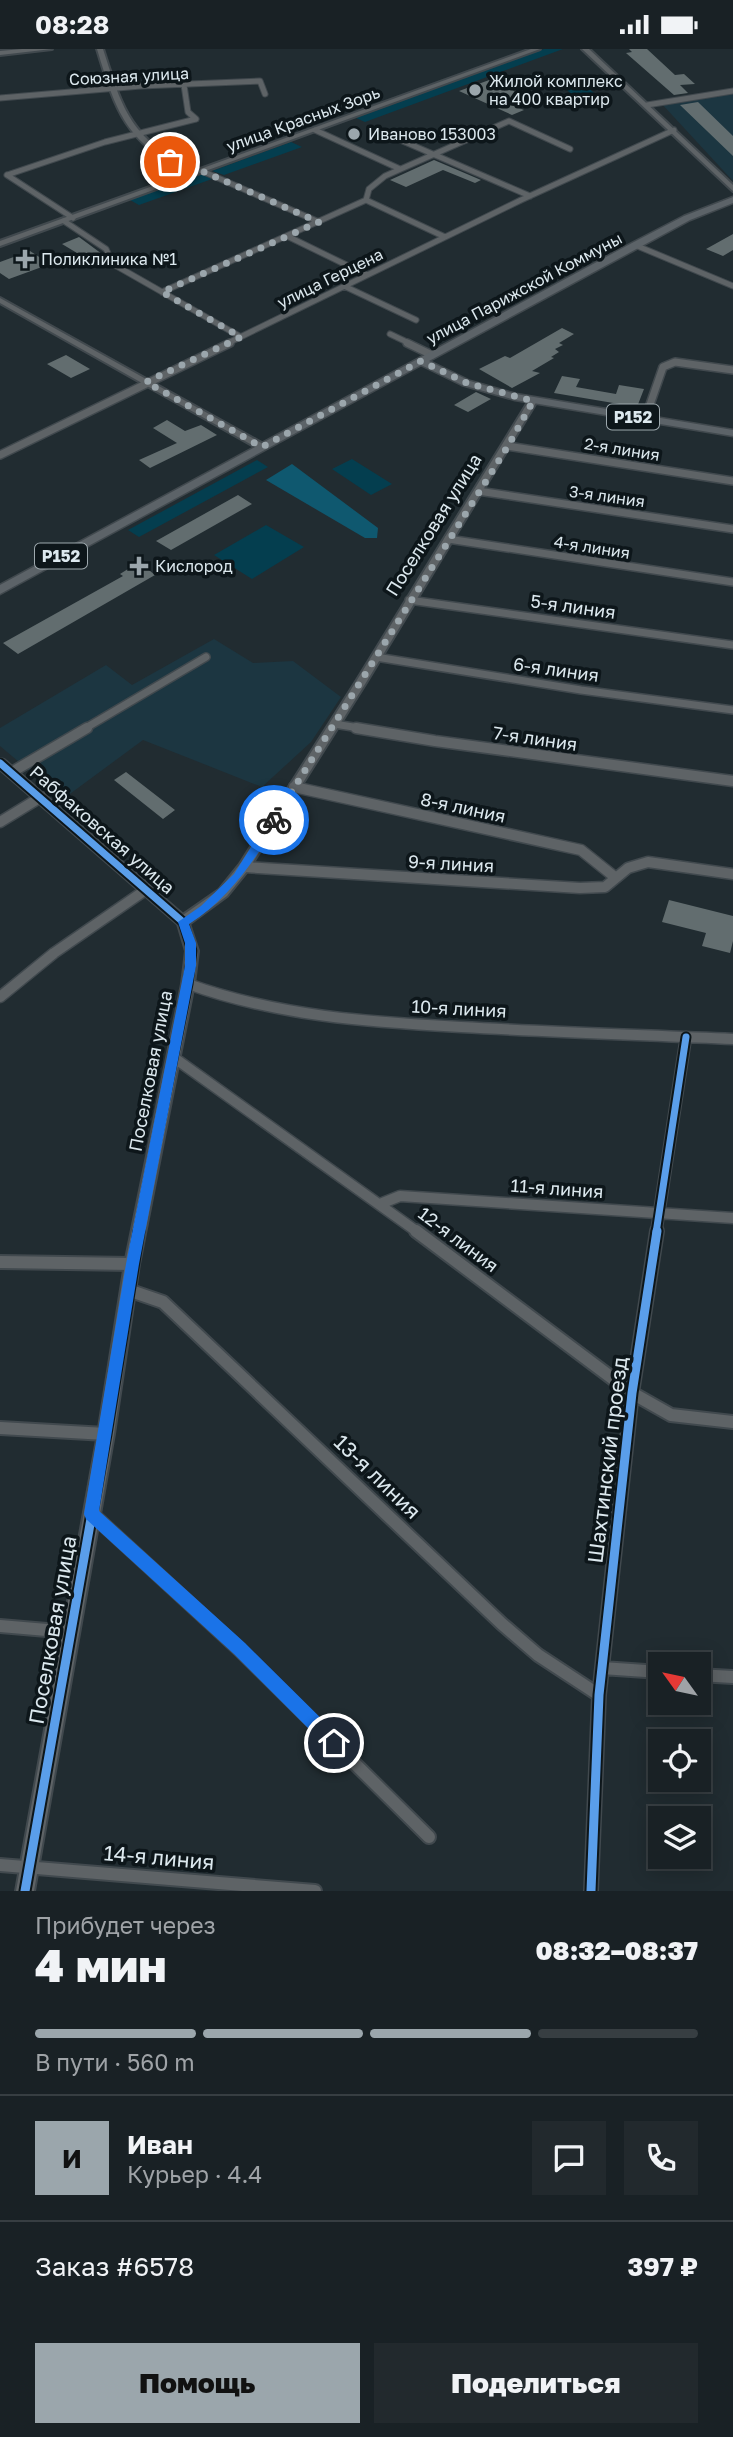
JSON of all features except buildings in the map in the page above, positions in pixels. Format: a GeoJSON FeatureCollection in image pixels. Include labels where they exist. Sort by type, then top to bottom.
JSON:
{"type":"FeatureCollection","features":[{"type":"Feature","properties":{"kind":"main road"},"geometry":{"type":"LineString","coordinates":[[0,53],[48,49]]}},
{"type":"Feature","properties":{"kind":"main road","name":"улица Парижской Коммуны"},"geometry":{"type":"LineString","coordinates":[[0,590],[635,245],[687,218],[733,200]]}},
{"type":"Feature","properties":{"kind":"main road","name":"Р152"},"geometry":{"type":"LineString","coordinates":[[421,361],[467,383],[533,401],[733,433]]}},
{"type":"Feature","properties":{"kind":"street"},"geometry":{"type":"LineString","coordinates":[[100,49],[120,110],[136,134],[158,155],[191,174]]}},
{"type":"Feature","properties":{"kind":"street","name":"улица Красных Зорь"},"geometry":{"type":"LineString","coordinates":[[0,244],[537,49]]}},
{"type":"Feature","properties":{"kind":"street"},"geometry":{"type":"LineString","coordinates":[[585,49],[674,130],[733,189]]}},
{"type":"Feature","properties":{"kind":"street","name":"Союзная улица"},"geometry":{"type":"LineString","coordinates":[[0,98],[260,81],[265,94]]}},
{"type":"Feature","properties":{"kind":"street"},"geometry":{"type":"LineString","coordinates":[[73,218],[7,175],[136,134],[196,119],[188,112],[184,85]]}},
{"type":"Feature","properties":{"kind":"street"},"geometry":{"type":"LineString","coordinates":[[647,105],[733,91]]}},
{"type":"Feature","properties":{"kind":"street"},"geometry":{"type":"LineString","coordinates":[[366,200],[366,192],[372,184],[509,121],[570,149]]}},
{"type":"Feature","properties":{"kind":"street"},"geometry":{"type":"LineString","coordinates":[[315,130],[400,169]]}},
{"type":"Feature","properties":{"kind":"street","name":"улица Герцена"},"geometry":{"type":"LineString","coordinates":[[0,454],[530,196],[674,130]]}},
{"type":"Feature","properties":{"kind":"street"},"geometry":{"type":"LineString","coordinates":[[398,139],[530,196]]}},
{"type":"Feature","properties":{"kind":"street"},"geometry":{"type":"LineString","coordinates":[[202,171],[319,222]]}},
{"type":"Feature","properties":{"kind":"street"},"geometry":{"type":"LineString","coordinates":[[162,292],[366,200]]}},
{"type":"Feature","properties":{"kind":"street"},"geometry":{"type":"LineString","coordinates":[[366,200],[445,237]]}},
{"type":"Feature","properties":{"kind":"street"},"geometry":{"type":"LineString","coordinates":[[64,221],[106,249],[113,264],[241,337]]}},
{"type":"Feature","properties":{"kind":"street"},"geometry":{"type":"LineString","coordinates":[[287,236],[367,275]]}},
{"type":"Feature","properties":{"kind":"street"},"geometry":{"type":"LineString","coordinates":[[635,245],[733,286]]}},
{"type":"Feature","properties":{"kind":"street"},"geometry":{"type":"LineString","coordinates":[[344,286],[416,320]]}},
{"type":"Feature","properties":{"kind":"street"},"geometry":{"type":"LineString","coordinates":[[0,300],[262,447]]}},
{"type":"Feature","properties":{"kind":"street"},"geometry":{"type":"LineString","coordinates":[[390,334],[432,355]]}},
{"type":"Feature","properties":{"kind":"street"},"geometry":{"type":"LineString","coordinates":[[645,419],[663,367],[675,362],[733,370]]}},
{"type":"Feature","properties":{"kind":"street","name":"Поселковая улица"},"geometry":{"type":"LineString","coordinates":[[25,1891],[106,1434],[132,1264],[188,983],[192,951],[183,922],[223,893],[244,867],[508,446],[533,401]]}},
{"type":"Feature","properties":{"kind":"street","name":"2-я линия"},"geometry":{"type":"LineString","coordinates":[[508,446],[733,481]]}},
{"type":"Feature","properties":{"kind":"street","name":"3-я линия"},"geometry":{"type":"LineString","coordinates":[[478,491],[733,529]]}},
{"type":"Feature","properties":{"kind":"street","name":"4-я линия"},"geometry":{"type":"LineString","coordinates":[[448,538],[733,582]]}},
{"type":"Feature","properties":{"kind":"street","name":"5-я линия"},"geometry":{"type":"LineString","coordinates":[[410,600],[733,645]]}},
{"type":"Feature","properties":{"kind":"street"},"geometry":{"type":"LineString","coordinates":[[12,772],[206,657]]}},
{"type":"Feature","properties":{"kind":"street","name":"6-я линия"},"geometry":{"type":"LineString","coordinates":[[376,657],[530,683],[733,710]]}},
{"type":"Feature","properties":{"kind":"street","name":"7-я линия"},"geometry":{"type":"LineString","coordinates":[[334,725],[733,781]]}},
{"type":"Feature","properties":{"kind":"street","name":"Рабфаковская улица"},"geometry":{"type":"LineString","coordinates":[[0,763],[183,922]]}},
{"type":"Feature","properties":{"kind":"street","name":"8-я линия"},"geometry":{"type":"LineString","coordinates":[[294,787],[581,850],[616,879]]}},
{"type":"Feature","properties":{"kind":"street"},"geometry":{"type":"LineString","coordinates":[[0,822],[41,797]]}},
{"type":"Feature","properties":{"kind":"street","name":"9-я линия"},"geometry":{"type":"LineString","coordinates":[[244,867],[580,888],[605,887],[628,868],[648,862],[733,874]]}},
{"type":"Feature","properties":{"kind":"street"},"geometry":{"type":"LineString","coordinates":[[0,997],[54,953],[147,889]]}},
{"type":"Feature","properties":{"kind":"street","name":"10-я линия"},"geometry":{"type":"LineString","coordinates":[[188,983],[223,998],[264,1008],[387,1023],[733,1039]]}},
{"type":"Feature","properties":{"kind":"street","name":"Шахтинский проезд"},"geometry":{"type":"LineString","coordinates":[[591,1891],[602,1668],[632,1394],[686,1037]]}},
{"type":"Feature","properties":{"kind":"street","name":"12-я линия"},"geometry":{"type":"LineString","coordinates":[[173,1057],[380,1203],[632,1394],[671,1415],[733,1422]]}},
{"type":"Feature","properties":{"kind":"street","name":"11-я линия"},"geometry":{"type":"LineString","coordinates":[[380,1203],[400,1196],[733,1218]]}},
{"type":"Feature","properties":{"kind":"street"},"geometry":{"type":"LineString","coordinates":[[0,1262],[132,1264]]}},
{"type":"Feature","properties":{"kind":"street","name":"13-я линия"},"geometry":{"type":"LineString","coordinates":[[128,1290],[163,1302],[502,1624],[538,1655],[600,1695]]}},
{"type":"Feature","properties":{"kind":"street"},"geometry":{"type":"LineString","coordinates":[[0,1428],[106,1434]]}},
{"type":"Feature","properties":{"kind":"street"},"geometry":{"type":"LineString","coordinates":[[92,1514],[239,1649],[429,1837]]}},
{"type":"Feature","properties":{"kind":"street"},"geometry":{"type":"LineString","coordinates":[[0,1626],[70,1632]]}},
{"type":"Feature","properties":{"kind":"street"},"geometry":{"type":"LineString","coordinates":[[602,1668],[648,1671]]}},
{"type":"Feature","properties":{"kind":"street"},"geometry":{"type":"LineString","coordinates":[[711,1676],[733,1677]]}},
{"type":"Feature","properties":{"kind":"street","name":"14-я линия"},"geometry":{"type":"LineString","coordinates":[[0,1865],[315,1891]]}},
{"type":"Feature","properties":{"kind":"shaded area"},"geometry":{"type":"Polygon","coordinates":[[[544,49],[563,49],[365,122],[356,118],[544,49]]]}},
{"type":"Feature","properties":{"kind":"shaded area"},"geometry":{"type":"Polygon","coordinates":[[[586,86],[608,105],[586,108],[567,90],[586,86]]]}},
{"type":"Feature","properties":{"kind":"shaded area"},"geometry":{"type":"Polygon","coordinates":[[[733,90],[733,181],[661,103],[733,90]]]}},
{"type":"Feature","properties":{"kind":"shaded area"},"geometry":{"type":"Polygon","coordinates":[[[291,142],[302,147],[224,175],[212,171],[291,142]]]}},
{"type":"Feature","properties":{"kind":"shaded area"},"geometry":{"type":"Polygon","coordinates":[[[203,173],[212,179],[139,205],[130,200],[203,173]]]}},
{"type":"Feature","properties":{"kind":"shaded area"},"geometry":{"type":"Polygon","coordinates":[[[352,459],[392,484],[371,495],[332,469],[352,459]]]}},
{"type":"Feature","properties":{"kind":"shaded area"},"geometry":{"type":"Polygon","coordinates":[[[257,460],[268,467],[139,537],[128,530],[257,460]]]}},
{"type":"Feature","properties":{"kind":"shaded area"},"geometry":{"type":"Polygon","coordinates":[[[292,464],[378,528],[377,538],[365,538],[266,480],[292,464]]]}},
{"type":"Feature","properties":{"kind":"shaded area"},"geometry":{"type":"Polygon","coordinates":[[[266,525],[304,547],[252,579],[214,555],[266,525]]]}},
{"type":"Feature","properties":{"kind":"shaded area"},"geometry":{"type":"Polygon","coordinates":[[[214,639],[253,663],[293,661],[341,697],[311,742],[262,787],[143,740],[63,799],[0,746],[0,728],[106,665],[132,685],[214,639]]]}},
{"type":"Feature","properties":{"kind":"cycle path"},"geometry":{"type":"LineString","coordinates":[[0,763],[183,922],[192,951],[188,984],[132,1264],[106,1434],[25,1891]]}},
{"type":"Feature","properties":{"kind":"cycle path"},"geometry":{"type":"LineString","coordinates":[[591,1891],[599,1695],[632,1393],[686,1037]]}},
{"type":"Feature","properties":{"kind":"way so far"},"geometry":{"type":"LineString","coordinates":[[170,162],[191,174],[202,171],[266,196],[319,222],[162,292],[241,337],[146,382],[262,447],[421,361],[467,383],[533,401],[508,446],[430,566],[362,681],[274,820]]}},
{"type":"Feature","properties":{"kind":"place","name":"Жилой комплекс на 400 квартир"},"geometry":{"type":"Point","coordinates":[475,90]}},
{"type":"Feature","properties":{"kind":"place","name":"Иваново 153003"},"geometry":{"type":"Point","coordinates":[354,134]}},
{"type":"Feature","properties":{"kind":"place","name":"Поликлиника №1"},"geometry":{"type":"Point","coordinates":[25,259]}},
{"type":"Feature","properties":{"kind":"place","name":"Кислород"},"geometry":{"type":"Point","coordinates":[139,566]}},
{"type":"Feature","properties":{"kind":"route"},"geometry":{"type":"LineString","coordinates":[[274,820],[244,867],[223,893],[183,922],[192,951],[191,966],[132,1264],[92,1514],[239,1649],[334,1743]]}}]}
